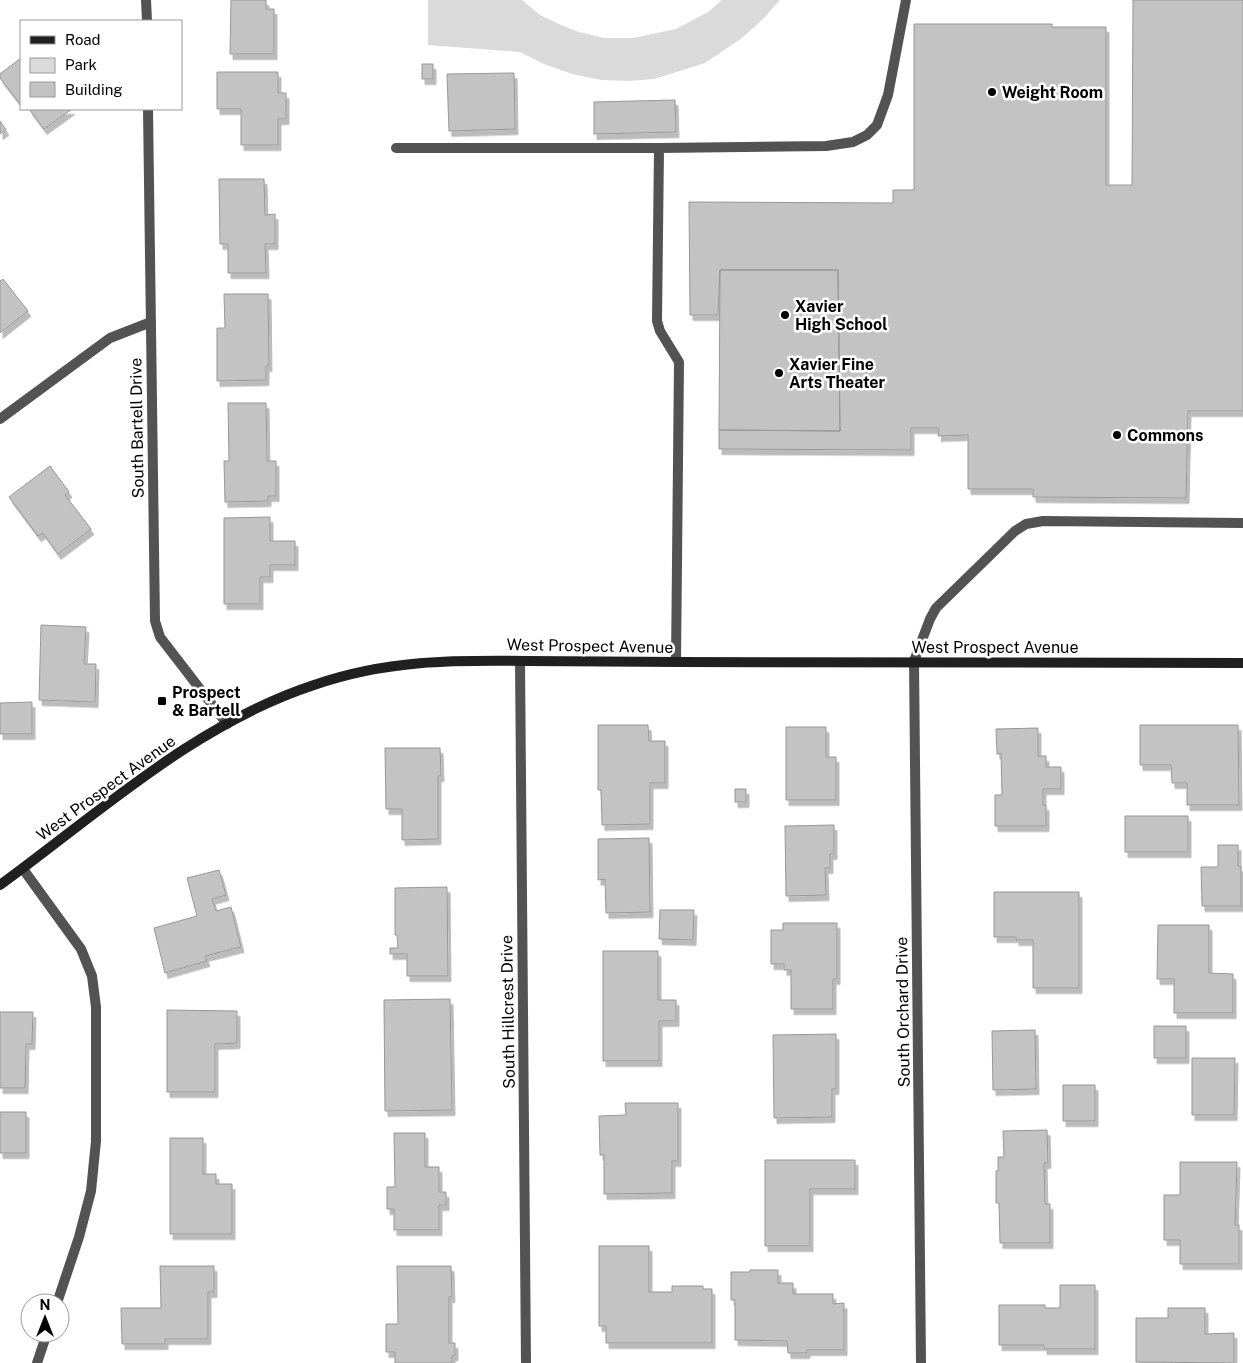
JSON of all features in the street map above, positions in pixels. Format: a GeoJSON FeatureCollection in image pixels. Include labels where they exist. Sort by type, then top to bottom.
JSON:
{"type":"FeatureCollection","features":[{"type":"Feature","properties":{"kind":"main road","name":"West Prospect Avenue"},"geometry":{"type":"LineString","coordinates":[[0,885],[175,755],[227,724],[272,701],[312,685],[353,673],[394,665],[431,661],[474,660],[1243,663]]}},
{"type":"Feature","properties":{"kind":"street"},"geometry":{"type":"LineString","coordinates":[[146,0],[147,20]]}},
{"type":"Feature","properties":{"kind":"street"},"geometry":{"type":"LineString","coordinates":[[396,148],[826,146],[853,142],[867,135],[877,125],[888,96],[906,0]]}},
{"type":"Feature","properties":{"kind":"street","name":"South Bartell Drive"},"geometry":{"type":"LineString","coordinates":[[148,110],[155,621],[160,637],[227,724]]}},
{"type":"Feature","properties":{"kind":"street"},"geometry":{"type":"LineString","coordinates":[[659,148],[657,321],[660,331],[679,362],[676,662]]}},
{"type":"Feature","properties":{"kind":"street"},"geometry":{"type":"LineString","coordinates":[[0,419],[110,338],[151,322]]}},
{"type":"Feature","properties":{"kind":"street"},"geometry":{"type":"LineString","coordinates":[[914,661],[936,608],[1015,531],[1026,524],[1043,521],[1243,523]]}},
{"type":"Feature","properties":{"kind":"street","name":"South Hillcrest Drive"},"geometry":{"type":"LineString","coordinates":[[520,661],[526,1363]]}},
{"type":"Feature","properties":{"kind":"street","name":"South Orchard Drive"},"geometry":{"type":"LineString","coordinates":[[914,661],[921,1363]]}},
{"type":"Feature","properties":{"kind":"street"},"geometry":{"type":"LineString","coordinates":[[23,869],[82,948],[92,976],[96,1007],[96,1141],[91,1191],[79,1237],[60,1293]]}},
{"type":"Feature","properties":{"kind":"street"},"geometry":{"type":"LineString","coordinates":[[37,1363],[44,1343]]}},
{"type":"Feature","properties":{"kind":"green space"},"geometry":{"type":"Polygon","coordinates":[[[428,0],[522,0],[540,15],[579,32],[604,38],[633,38],[676,29],[708,12],[722,0],[780,0],[742,38],[705,63],[654,79],[629,81],[602,80],[572,74],[544,64],[520,52],[428,45],[428,0]]]}},
{"type":"Feature","properties":{"kind":"building"},"geometry":{"type":"Polygon","coordinates":[[[231,0],[266,0],[266,9],[274,9],[274,54],[230,54],[231,0]]]}},
{"type":"Feature","properties":{"kind":"building"},"geometry":{"type":"Polygon","coordinates":[[[1133,0],[1243,0],[1243,411],[1188,411],[1186,498],[1033,497],[1033,489],[968,489],[968,435],[938,436],[939,428],[911,428],[911,450],[719,449],[719,430],[840,431],[838,270],[720,270],[718,315],[690,315],[689,202],[893,203],[893,190],[914,190],[914,24],[1052,24],[1052,27],[1106,27],[1106,185],[1132,185],[1133,0]]]}},
{"type":"Feature","properties":{"kind":"building"},"geometry":{"type":"Polygon","coordinates":[[[20,59],[20,104],[0,78],[0,74],[20,59]]]}},
{"type":"Feature","properties":{"kind":"building"},"geometry":{"type":"Polygon","coordinates":[[[422,64],[433,64],[433,79],[422,79],[422,64]]]}},
{"type":"Feature","properties":{"kind":"building"},"geometry":{"type":"Polygon","coordinates":[[[217,72],[278,72],[278,93],[286,93],[286,119],[278,119],[278,145],[241,145],[241,109],[217,109],[217,72]]]}},
{"type":"Feature","properties":{"kind":"building"},"geometry":{"type":"Polygon","coordinates":[[[514,73],[515,129],[449,131],[447,74],[514,73]]]}},
{"type":"Feature","properties":{"kind":"building"},"geometry":{"type":"Polygon","coordinates":[[[675,100],[676,132],[594,134],[594,102],[675,100]]]}},
{"type":"Feature","properties":{"kind":"building"},"geometry":{"type":"Polygon","coordinates":[[[30,110],[71,110],[44,129],[30,110]]]}},
{"type":"Feature","properties":{"kind":"building"},"geometry":{"type":"Polygon","coordinates":[[[0,121],[6,130],[0,134],[0,121]]]}},
{"type":"Feature","properties":{"kind":"building"},"geometry":{"type":"Polygon","coordinates":[[[219,179],[264,179],[265,215],[275,214],[275,244],[265,244],[266,273],[228,273],[228,244],[220,244],[219,179]]]}},
{"type":"Feature","properties":{"kind":"building","name":"Xavier Fine Arts Theater"},"geometry":{"type":"Polygon","coordinates":[[[720,270],[838,270],[840,431],[719,430],[720,270]]]}},
{"type":"Feature","properties":{"kind":"building"},"geometry":{"type":"Polygon","coordinates":[[[3,279],[28,311],[0,333],[0,281],[3,279]]]}},
{"type":"Feature","properties":{"kind":"building"},"geometry":{"type":"Polygon","coordinates":[[[224,294],[268,294],[269,366],[266,366],[266,380],[217,381],[217,328],[225,328],[224,294]]]}},
{"type":"Feature","properties":{"kind":"building"},"geometry":{"type":"Polygon","coordinates":[[[228,403],[266,403],[267,461],[276,461],[276,496],[268,496],[268,501],[225,502],[224,461],[229,461],[228,403]]]}},
{"type":"Feature","properties":{"kind":"building"},"geometry":{"type":"Polygon","coordinates":[[[50,466],[69,492],[65,495],[91,529],[58,554],[43,533],[38,536],[9,497],[50,466]]]}},
{"type":"Feature","properties":{"kind":"building"},"geometry":{"type":"Polygon","coordinates":[[[270,517],[270,541],[295,541],[295,565],[270,565],[270,577],[260,577],[260,604],[224,604],[224,518],[270,517]]]}},
{"type":"Feature","properties":{"kind":"building"},"geometry":{"type":"Polygon","coordinates":[[[41,625],[86,627],[84,664],[96,664],[95,702],[39,700],[41,625]]]}},
{"type":"Feature","properties":{"kind":"building"},"geometry":{"type":"Polygon","coordinates":[[[32,702],[32,734],[0,734],[0,703],[32,702]]]}},
{"type":"Feature","properties":{"kind":"building"},"geometry":{"type":"Polygon","coordinates":[[[598,725],[648,725],[649,741],[665,741],[665,783],[650,783],[650,824],[602,825],[601,790],[598,790],[598,725]]]}},
{"type":"Feature","properties":{"kind":"building"},"geometry":{"type":"Polygon","coordinates":[[[1140,725],[1238,725],[1239,805],[1187,805],[1187,783],[1172,783],[1171,765],[1140,765],[1140,725]]]}},
{"type":"Feature","properties":{"kind":"building"},"geometry":{"type":"Polygon","coordinates":[[[786,727],[826,727],[826,757],[836,757],[836,800],[786,800],[786,727]]]}},
{"type":"Feature","properties":{"kind":"building"},"geometry":{"type":"Polygon","coordinates":[[[1038,728],[1038,756],[1046,756],[1046,767],[1061,767],[1061,789],[1043,789],[1043,805],[1046,805],[1046,826],[995,826],[995,795],[1002,795],[1001,754],[997,754],[996,729],[1038,728]]]}},
{"type":"Feature","properties":{"kind":"building"},"geometry":{"type":"Polygon","coordinates":[[[385,748],[440,748],[441,776],[438,776],[438,839],[402,840],[402,809],[386,809],[385,748]]]}},
{"type":"Feature","properties":{"kind":"building"},"geometry":{"type":"Polygon","coordinates":[[[735,789],[746,789],[746,802],[735,802],[735,789]]]}},
{"type":"Feature","properties":{"kind":"building"},"geometry":{"type":"Polygon","coordinates":[[[1125,816],[1188,816],[1188,852],[1125,852],[1125,816]]]}},
{"type":"Feature","properties":{"kind":"building"},"geometry":{"type":"Polygon","coordinates":[[[834,825],[834,854],[830,854],[830,868],[825,868],[826,895],[786,896],[785,826],[834,825]]]}},
{"type":"Feature","properties":{"kind":"building"},"geometry":{"type":"Polygon","coordinates":[[[649,838],[650,912],[606,913],[605,879],[598,880],[598,839],[649,838]]]}},
{"type":"Feature","properties":{"kind":"building"},"geometry":{"type":"Polygon","coordinates":[[[1218,845],[1238,845],[1238,866],[1241,866],[1241,906],[1202,906],[1201,867],[1218,867],[1218,845]]]}},
{"type":"Feature","properties":{"kind":"building"},"geometry":{"type":"Polygon","coordinates":[[[219,870],[226,895],[212,899],[216,911],[231,907],[241,947],[205,956],[207,961],[165,973],[154,928],[197,916],[187,878],[219,870]]]}},
{"type":"Feature","properties":{"kind":"building"},"geometry":{"type":"Polygon","coordinates":[[[447,887],[448,976],[407,976],[407,954],[390,954],[390,948],[398,948],[397,935],[395,935],[395,888],[447,887]]]}},
{"type":"Feature","properties":{"kind":"building"},"geometry":{"type":"Polygon","coordinates":[[[994,892],[1079,892],[1079,988],[1033,988],[1033,940],[1016,940],[1016,937],[994,937],[994,892]]]}},
{"type":"Feature","properties":{"kind":"building"},"geometry":{"type":"Polygon","coordinates":[[[660,910],[694,910],[693,940],[659,939],[660,910]]]}},
{"type":"Feature","properties":{"kind":"building"},"geometry":{"type":"Polygon","coordinates":[[[783,923],[837,923],[837,979],[833,979],[833,1009],[791,1009],[791,970],[784,970],[784,964],[771,964],[771,930],[783,930],[783,923]]]}},
{"type":"Feature","properties":{"kind":"building"},"geometry":{"type":"Polygon","coordinates":[[[1158,925],[1209,925],[1209,973],[1233,974],[1233,1013],[1174,1013],[1174,979],[1157,979],[1158,925]]]}},
{"type":"Feature","properties":{"kind":"building"},"geometry":{"type":"Polygon","coordinates":[[[603,951],[658,951],[658,1000],[676,1000],[676,1021],[659,1021],[659,1061],[603,1061],[603,951]]]}},
{"type":"Feature","properties":{"kind":"building"},"geometry":{"type":"Polygon","coordinates":[[[450,999],[452,1110],[385,1111],[384,1000],[450,999]]]}},
{"type":"Feature","properties":{"kind":"building"},"geometry":{"type":"Polygon","coordinates":[[[167,1010],[237,1011],[237,1043],[215,1044],[215,1092],[167,1092],[167,1010]]]}},
{"type":"Feature","properties":{"kind":"building"},"geometry":{"type":"Polygon","coordinates":[[[0,1012],[33,1012],[32,1044],[26,1044],[25,1088],[0,1088],[0,1012]]]}},
{"type":"Feature","properties":{"kind":"building"},"geometry":{"type":"Polygon","coordinates":[[[1154,1026],[1186,1026],[1186,1058],[1154,1058],[1154,1026]]]}},
{"type":"Feature","properties":{"kind":"building"},"geometry":{"type":"Polygon","coordinates":[[[1035,1030],[1036,1089],[993,1090],[992,1031],[1035,1030]]]}},
{"type":"Feature","properties":{"kind":"building"},"geometry":{"type":"Polygon","coordinates":[[[836,1034],[836,1089],[832,1089],[832,1117],[774,1118],[773,1035],[836,1034]]]}},
{"type":"Feature","properties":{"kind":"building"},"geometry":{"type":"Polygon","coordinates":[[[1192,1058],[1235,1058],[1234,1115],[1192,1115],[1192,1058]]]}},
{"type":"Feature","properties":{"kind":"building"},"geometry":{"type":"Polygon","coordinates":[[[1063,1085],[1095,1085],[1095,1121],[1063,1121],[1063,1085]]]}},
{"type":"Feature","properties":{"kind":"building"},"geometry":{"type":"Polygon","coordinates":[[[625,1103],[678,1103],[678,1161],[672,1161],[672,1193],[604,1194],[604,1155],[600,1155],[599,1116],[626,1115],[625,1103]]]}},
{"type":"Feature","properties":{"kind":"building"},"geometry":{"type":"Polygon","coordinates":[[[0,1112],[26,1112],[26,1153],[0,1153],[0,1112]]]}},
{"type":"Feature","properties":{"kind":"building"},"geometry":{"type":"Polygon","coordinates":[[[1047,1130],[1048,1163],[1044,1163],[1045,1204],[1050,1204],[1050,1243],[1000,1243],[999,1203],[996,1203],[996,1171],[998,1171],[998,1157],[1004,1157],[1003,1131],[1047,1130]]]}},
{"type":"Feature","properties":{"kind":"building"},"geometry":{"type":"Polygon","coordinates":[[[394,1133],[425,1133],[425,1167],[439,1167],[439,1192],[446,1192],[446,1205],[439,1205],[439,1230],[394,1230],[394,1209],[387,1209],[387,1187],[395,1187],[394,1133]]]}},
{"type":"Feature","properties":{"kind":"building"},"geometry":{"type":"Polygon","coordinates":[[[170,1138],[203,1138],[203,1174],[216,1174],[216,1184],[232,1184],[232,1234],[170,1234],[170,1138]]]}},
{"type":"Feature","properties":{"kind":"building"},"geometry":{"type":"Polygon","coordinates":[[[765,1160],[855,1160],[855,1189],[810,1189],[810,1246],[765,1246],[765,1160]]]}},
{"type":"Feature","properties":{"kind":"building"},"geometry":{"type":"Polygon","coordinates":[[[1180,1162],[1237,1162],[1235,1225],[1239,1225],[1239,1264],[1180,1264],[1180,1240],[1164,1240],[1164,1195],[1180,1195],[1180,1162]]]}},
{"type":"Feature","properties":{"kind":"building"},"geometry":{"type":"Polygon","coordinates":[[[599,1246],[649,1246],[649,1292],[672,1292],[672,1286],[703,1286],[703,1289],[712,1289],[712,1343],[606,1343],[606,1326],[599,1326],[599,1246]]]}},
{"type":"Feature","properties":{"kind":"building"},"geometry":{"type":"Polygon","coordinates":[[[160,1266],[214,1266],[214,1292],[208,1292],[208,1339],[165,1339],[165,1344],[122,1344],[121,1308],[161,1308],[160,1266]]]}},
{"type":"Feature","properties":{"kind":"building"},"geometry":{"type":"Polygon","coordinates":[[[397,1266],[451,1266],[452,1297],[449,1297],[449,1343],[455,1343],[455,1355],[452,1356],[452,1363],[395,1363],[395,1352],[386,1352],[386,1324],[398,1324],[397,1266]]]}},
{"type":"Feature","properties":{"kind":"building"},"geometry":{"type":"Polygon","coordinates":[[[750,1270],[778,1270],[778,1283],[793,1283],[793,1294],[833,1294],[833,1304],[844,1303],[844,1350],[807,1350],[807,1353],[788,1353],[787,1341],[735,1340],[735,1300],[731,1300],[731,1272],[750,1272],[750,1270]]]}},
{"type":"Feature","properties":{"kind":"building"},"geometry":{"type":"Polygon","coordinates":[[[1060,1285],[1095,1285],[1095,1349],[1044,1349],[1044,1345],[999,1345],[999,1305],[1045,1305],[1045,1308],[1060,1308],[1060,1285]]]}},
{"type":"Feature","properties":{"kind":"building"},"geometry":{"type":"Polygon","coordinates":[[[1168,1308],[1205,1308],[1205,1334],[1234,1333],[1234,1363],[1136,1362],[1136,1318],[1168,1318],[1168,1308]]]}},
{"type":"Feature","properties":{"kind":"place","name":"Weight Room"},"geometry":{"type":"Point","coordinates":[992,92]}},
{"type":"Feature","properties":{"kind":"place","name":"Xavier High School"},"geometry":{"type":"Point","coordinates":[785,315]}},
{"type":"Feature","properties":{"kind":"place","name":"Xavier Fine Arts Theater"},"geometry":{"type":"Point","coordinates":[779,373]}},
{"type":"Feature","properties":{"kind":"place","name":"Commons"},"geometry":{"type":"Point","coordinates":[1117,435]}},
{"type":"Feature","properties":{"kind":"place","name":"Prospect & Bartell"},"geometry":{"type":"Point","coordinates":[162,701]}}]}
